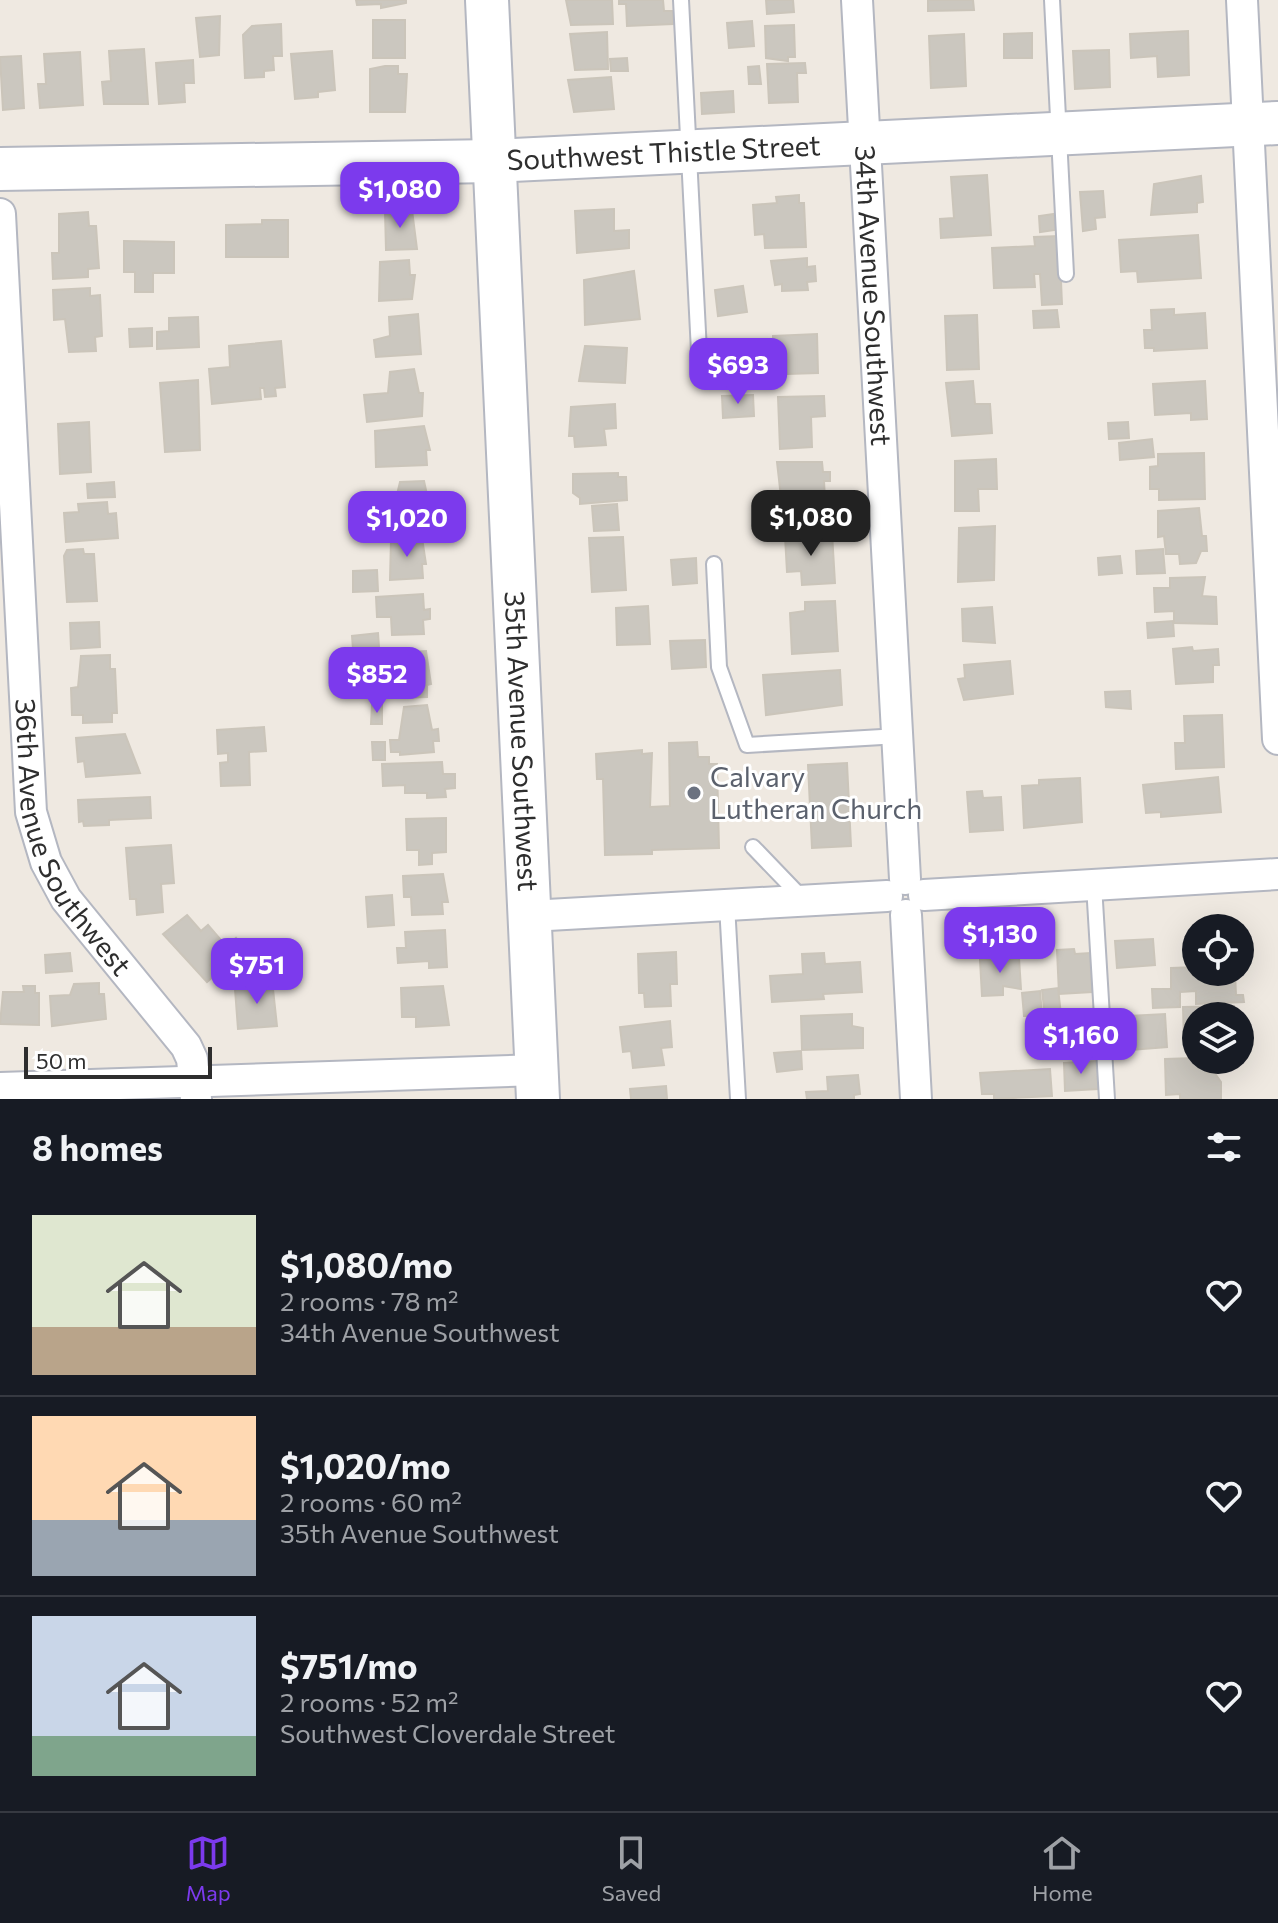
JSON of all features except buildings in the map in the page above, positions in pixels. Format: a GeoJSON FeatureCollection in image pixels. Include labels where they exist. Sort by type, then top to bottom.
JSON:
{"type":"FeatureCollection","features":[{"type":"Feature","properties":{"kind":"main road","name":"35th Avenue Southwest"},"geometry":{"type":"LineString","coordinates":[[487,0],[538,1084]]}},
{"type":"Feature","properties":{"kind":"main road","name":"Southwest Thistle Street"},"geometry":{"type":"LineString","coordinates":[[0,169],[493,161],[1263,124]]}},
{"type":"Feature","properties":{"kind":"street","name":"34th Avenue Southwest"},"geometry":{"type":"LineString","coordinates":[[857,0],[899,736],[916,1099]]}},
{"type":"Feature","properties":{"kind":"street"},"geometry":{"type":"LineString","coordinates":[[1242,0],[1263,124],[1278,739]]}},
{"type":"Feature","properties":{"kind":"street","name":"36th Avenue Southwest"},"geometry":{"type":"LineString","coordinates":[[0,214],[31,812],[46,862],[66,899],[186,1046],[196,1090]]}},
{"type":"Feature","properties":{"kind":"street"},"geometry":{"type":"LineString","coordinates":[[530,916],[1278,874]]}},
{"type":"Feature","properties":{"kind":"street"},"geometry":{"type":"LineString","coordinates":[[0,1088],[196,1090],[352,1082],[538,1084]]}},
{"type":"Feature","properties":{"kind":"lane"},"geometry":{"type":"LineString","coordinates":[[681,0],[700,371]]}},
{"type":"Feature","properties":{"kind":"lane"},"geometry":{"type":"LineString","coordinates":[[1052,0],[1066,274]]}},
{"type":"Feature","properties":{"kind":"lane"},"geometry":{"type":"LineString","coordinates":[[714,564],[719,667],[747,745],[899,736]]}},
{"type":"Feature","properties":{"kind":"lane"},"geometry":{"type":"LineString","coordinates":[[753,847],[804,900]]}},
{"type":"Feature","properties":{"kind":"lane"},"geometry":{"type":"LineString","coordinates":[[1094,885],[1107,1099]]}},
{"type":"Feature","properties":{"kind":"lane"},"geometry":{"type":"LineString","coordinates":[[727,905],[738,1099]]}},
{"type":"Feature","properties":{"kind":"place","name":"Calvary Lutheran Church"},"geometry":{"type":"Point","coordinates":[694,793]}}]}
